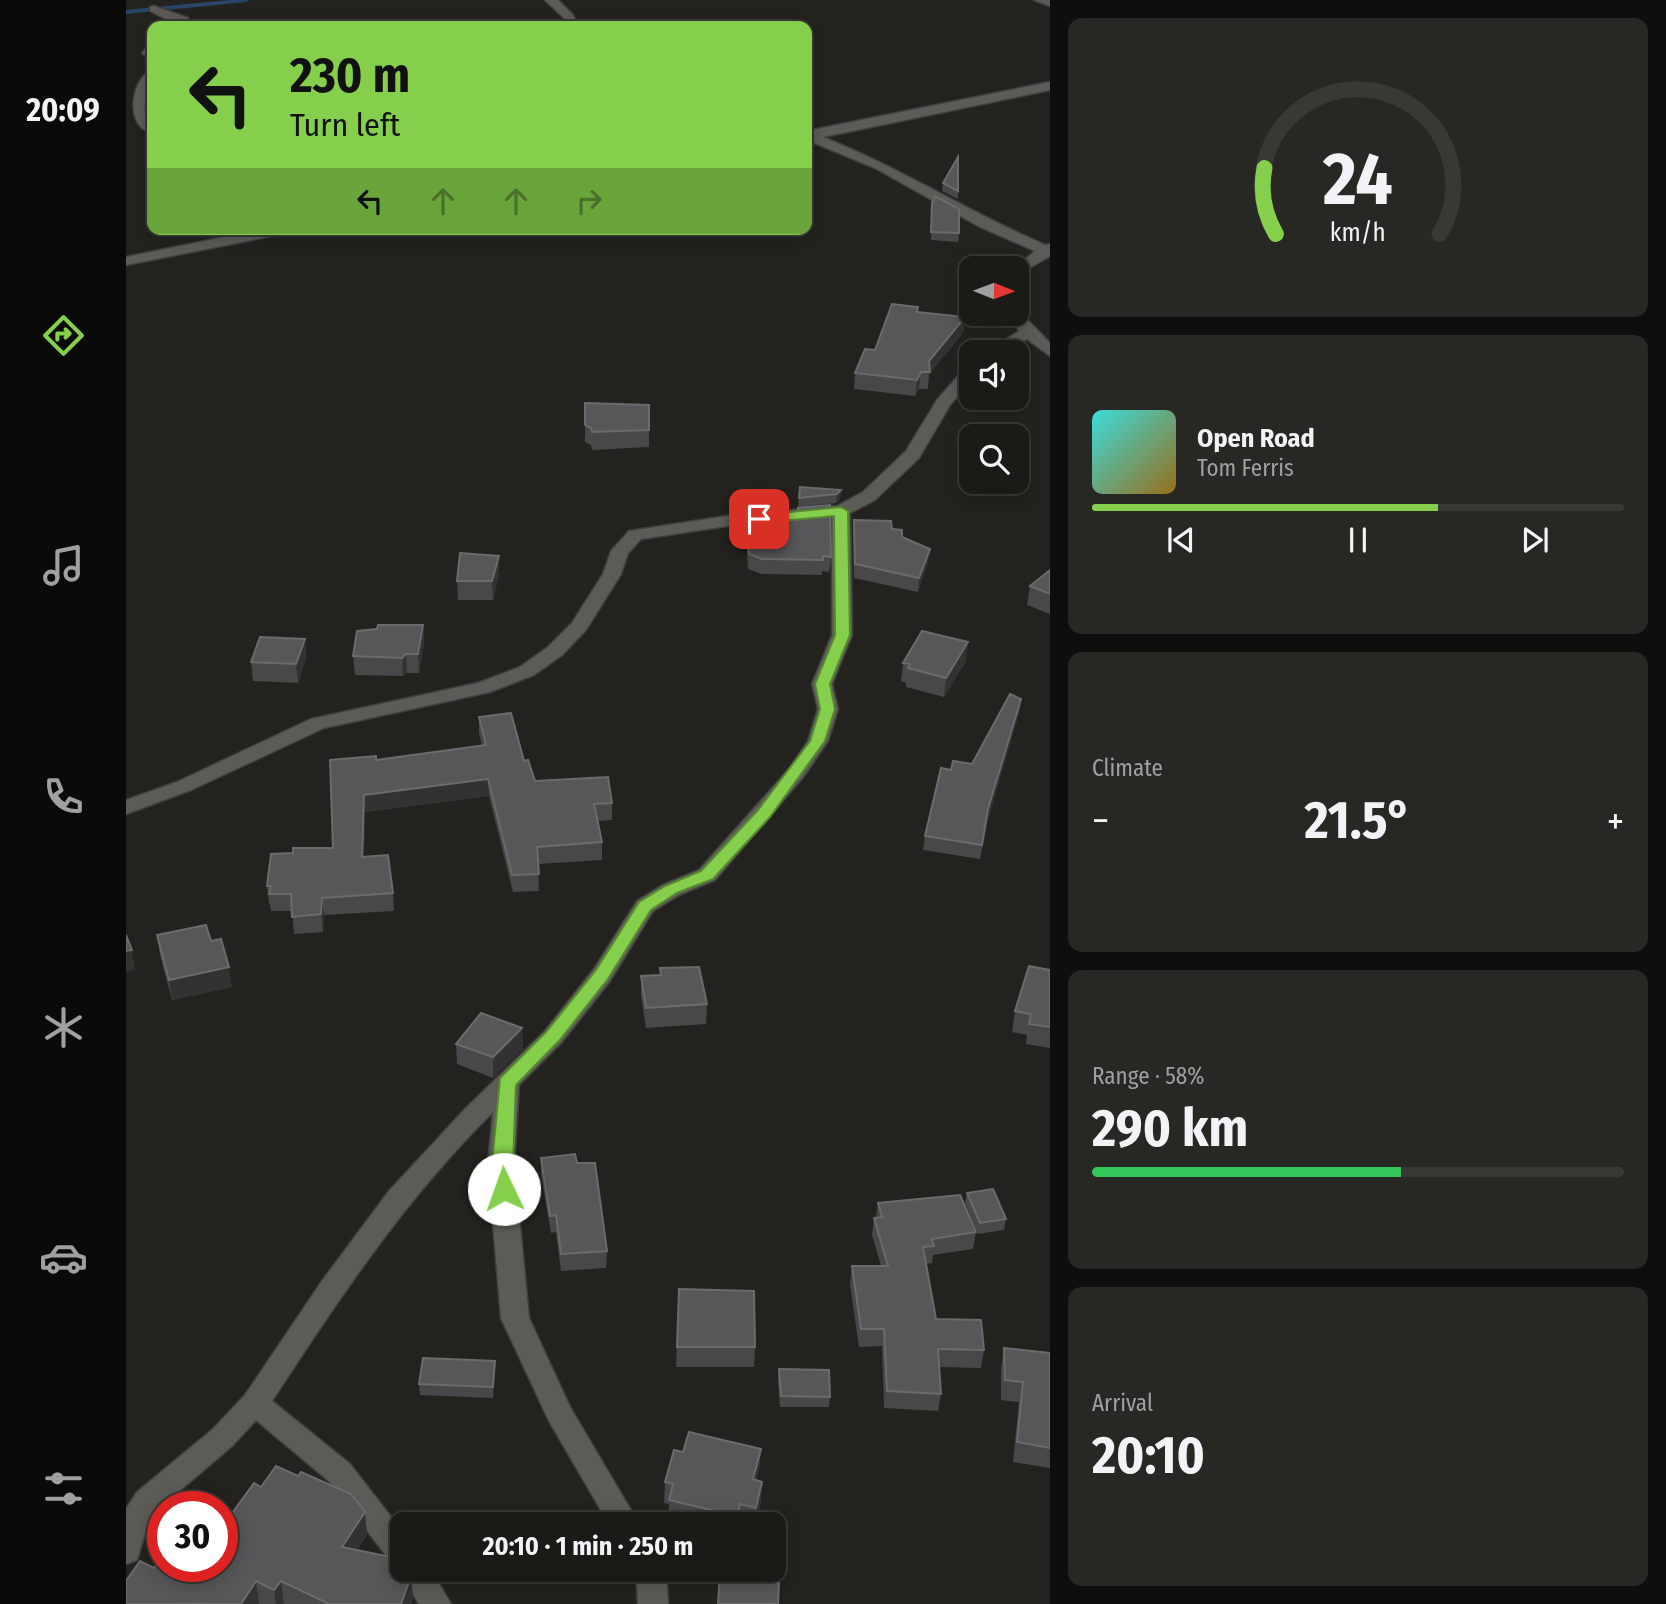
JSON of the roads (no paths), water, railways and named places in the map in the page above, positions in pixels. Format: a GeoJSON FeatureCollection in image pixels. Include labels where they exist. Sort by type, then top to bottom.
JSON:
{"type":"FeatureCollection","features":[{"type":"Feature","properties":{"kind":"street"},"geometry":{"type":"LineString","coordinates":[[551,0],[570,21]]}},
{"type":"Feature","properties":{"kind":"street"},"geometry":{"type":"LineString","coordinates":[[1040,0],[1050,2]]}},
{"type":"Feature","properties":{"kind":"street"},"geometry":{"type":"LineString","coordinates":[[154,9],[184,21]]}},
{"type":"Feature","properties":{"kind":"street"},"geometry":{"type":"LineString","coordinates":[[147,84],[138,101],[139,118],[147,127]]}},
{"type":"Feature","properties":{"kind":"street"},"geometry":{"type":"LineString","coordinates":[[812,135],[1050,86]]}},
{"type":"Feature","properties":{"kind":"street"},"geometry":{"type":"LineString","coordinates":[[812,138],[880,165],[985,224],[1048,250]]}},
{"type":"Feature","properties":{"kind":"street"},"geometry":{"type":"LineString","coordinates":[[126,261],[257,235]]}},
{"type":"Feature","properties":{"kind":"street"},"geometry":{"type":"LineString","coordinates":[[1029,262],[1048,250]]}},
{"type":"Feature","properties":{"kind":"street"},"geometry":{"type":"LineString","coordinates":[[1024,326],[1050,351]]}},
{"type":"Feature","properties":{"kind":"street"},"geometry":{"type":"LineString","coordinates":[[1015,340],[1028,332]]}},
{"type":"Feature","properties":{"kind":"street"},"geometry":{"type":"LineString","coordinates":[[126,807],[195,781],[318,723],[445,698],[483,688],[527,671],[555,651],[579,626],[612,573],[621,551],[635,535],[734,520],[841,511],[869,496],[913,454],[943,403],[959,385]]}},
{"type":"Feature","properties":{"kind":"street"},"geometry":{"type":"LineString","coordinates":[[126,1550],[133,1523],[147,1501],[222,1438],[255,1403],[331,1288],[398,1198],[553,1037],[602,975],[645,906],[671,890],[707,875],[764,813],[817,741],[828,709],[822,684],[842,635],[841,511]]}},
{"type":"Feature","properties":{"kind":"street"},"geometry":{"type":"LineString","coordinates":[[506,1083],[501,1164],[515,1318],[559,1413],[617,1512]]}},
{"type":"Feature","properties":{"kind":"street"},"geometry":{"type":"LineString","coordinates":[[255,1403],[340,1473],[390,1538]]}},
{"type":"Feature","properties":{"kind":"street"},"geometry":{"type":"LineString","coordinates":[[422,1582],[436,1604]]}},
{"type":"Feature","properties":{"kind":"street"},"geometry":{"type":"LineString","coordinates":[[652,1582],[653,1604]]}},
{"type":"Feature","properties":{"kind":"waterway"},"geometry":{"type":"LineString","coordinates":[[126,12],[246,0]]}}]}
